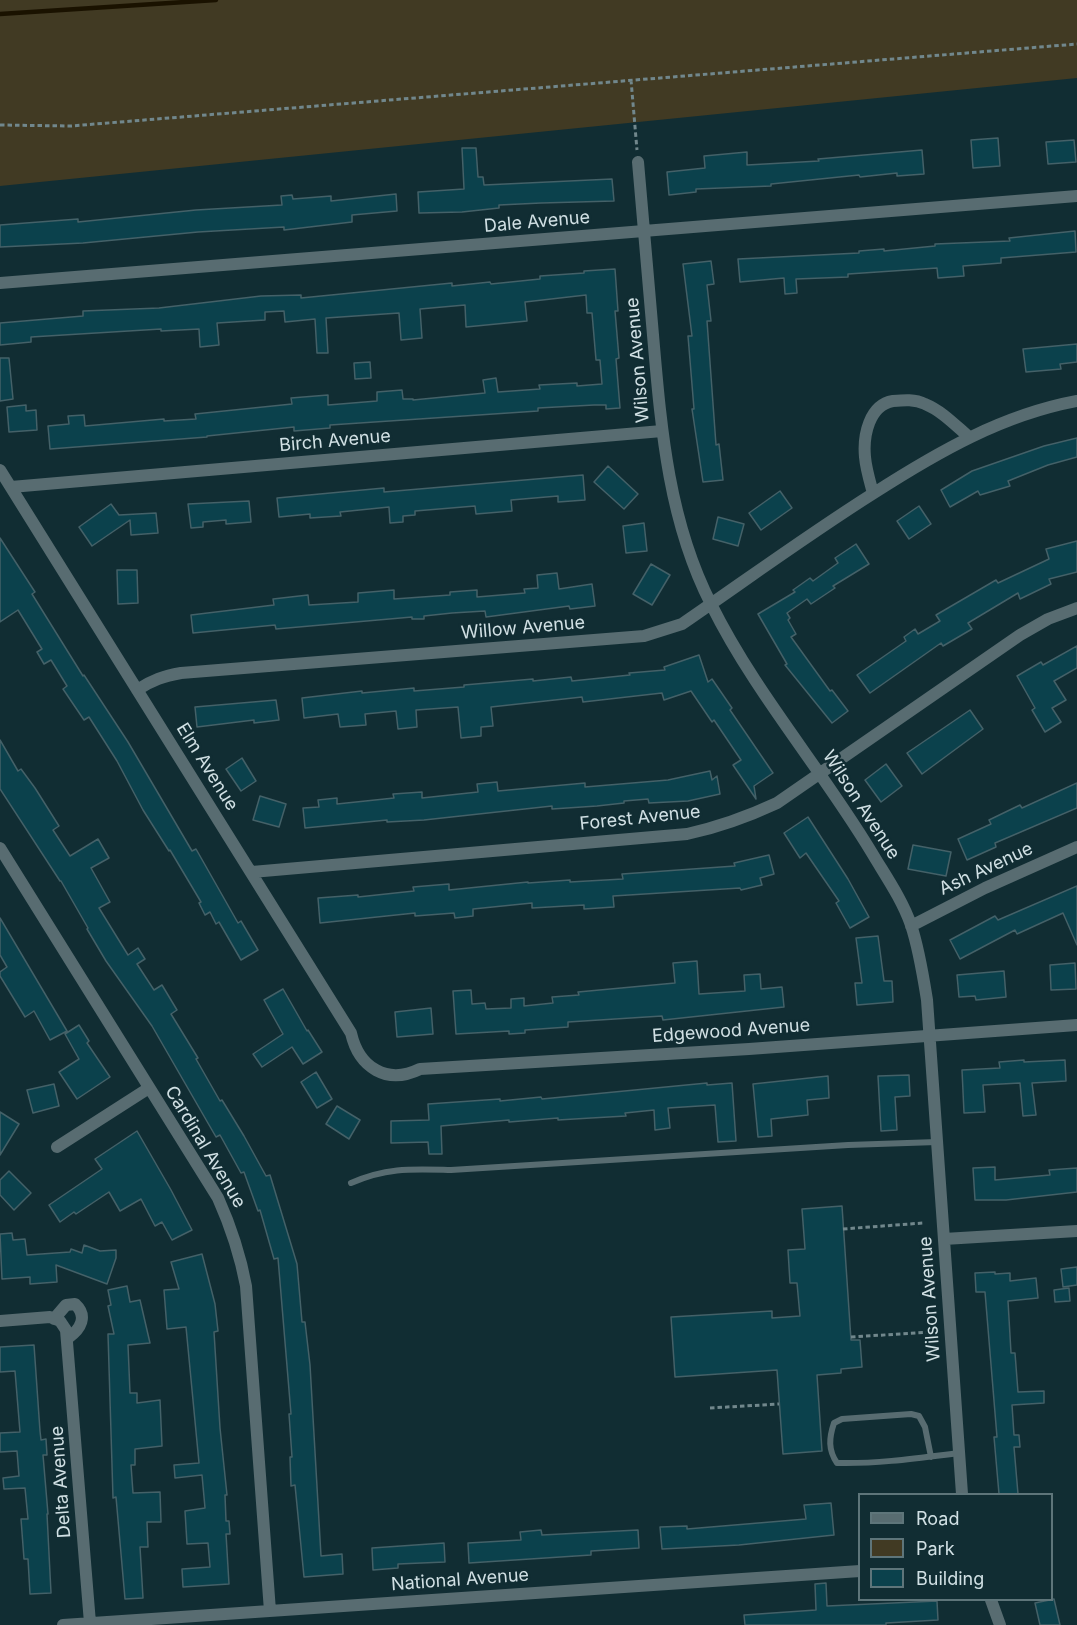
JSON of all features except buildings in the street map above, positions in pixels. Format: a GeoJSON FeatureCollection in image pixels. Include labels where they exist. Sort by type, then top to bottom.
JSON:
{"type":"FeatureCollection","features":[{"type":"Feature","properties":{"kind":"street","name":"Wilson Avenue"},"geometry":{"type":"LineString","coordinates":[[638,162],[662,431],[667,469],[687,549],[711,605],[742,660],[857,828],[886,877],[911,926],[921,961],[930,1036],[962,1493]]}},
{"type":"Feature","properties":{"kind":"street","name":"Dale Avenue"},"geometry":{"type":"LineString","coordinates":[[0,283],[1077,196]]}},
{"type":"Feature","properties":{"kind":"street"},"geometry":{"type":"LineString","coordinates":[[873,493],[865,458],[865,437],[871,416],[884,403],[905,399],[923,403],[939,412],[969,437]]}},
{"type":"Feature","properties":{"kind":"street","name":"Willow Avenue"},"geometry":{"type":"LineString","coordinates":[[137,690],[165,675],[182,673],[644,636],[682,624],[834,518],[947,448],[1025,415],[1077,401]]}},
{"type":"Feature","properties":{"kind":"street","name":"Birch Avenue"},"geometry":{"type":"LineString","coordinates":[[10,487],[662,431]]}},
{"type":"Feature","properties":{"kind":"street","name":"Elm Avenue"},"geometry":{"type":"LineString","coordinates":[[0,470],[351,1033],[354,1046],[361,1059],[370,1067],[388,1075]]}},
{"type":"Feature","properties":{"kind":"street","name":"Forest Avenue"},"geometry":{"type":"LineString","coordinates":[[252,872],[687,834],[715,828],[777,803],[1020,634],[1048,619],[1077,608]]}},
{"type":"Feature","properties":{"kind":"street","name":"Ash Avenue"},"geometry":{"type":"LineString","coordinates":[[911,926],[985,888],[1077,847]]}},
{"type":"Feature","properties":{"kind":"street","name":"Cardinal Avenue"},"geometry":{"type":"LineString","coordinates":[[0,848],[218,1198],[231,1226],[246,1286],[270,1611]]}},
{"type":"Feature","properties":{"kind":"street","name":"Edgewood Avenue"},"geometry":{"type":"LineString","coordinates":[[388,1075],[400,1075],[420,1069],[1077,1025]]}},
{"type":"Feature","properties":{"kind":"street"},"geometry":{"type":"LineString","coordinates":[[57,1147],[149,1088]]}},
{"type":"Feature","properties":{"kind":"street"},"geometry":{"type":"LineString","coordinates":[[944,1239],[1077,1231]]}},
{"type":"Feature","properties":{"kind":"street"},"geometry":{"type":"LineString","coordinates":[[0,1321],[50,1317],[54,1319],[60,1321],[68,1338],[77,1332],[80,1326],[81,1310],[75,1304],[66,1305],[54,1319]]}},
{"type":"Feature","properties":{"kind":"street","name":"Delta Avenue"},"geometry":{"type":"LineString","coordinates":[[68,1338],[90,1623]]}},
{"type":"Feature","properties":{"kind":"street","name":"National Avenue"},"geometry":{"type":"LineString","coordinates":[[63,1625],[858,1572]]}},
{"type":"Feature","properties":{"kind":"street"},"geometry":{"type":"LineString","coordinates":[[992,1601],[1000,1625]]}},
{"type":"Feature","properties":{"kind":"lane"},"geometry":{"type":"LineString","coordinates":[[351,1183],[367,1176],[392,1170],[460,1170],[848,1145],[938,1142]]}},
{"type":"Feature","properties":{"kind":"lane"},"geometry":{"type":"LineString","coordinates":[[931,1456],[925,1427],[920,1416],[911,1414],[842,1419],[834,1423],[830,1436],[831,1454],[837,1463],[860,1463],[931,1456],[959,1453]]}},
{"type":"Feature","properties":{"kind":"path"},"geometry":{"type":"LineString","coordinates":[[0,125],[71,126],[1077,44]]}},
{"type":"Feature","properties":{"kind":"path"},"geometry":{"type":"LineString","coordinates":[[631,80],[638,162]]}},
{"type":"Feature","properties":{"kind":"path"},"geometry":{"type":"LineString","coordinates":[[843,1229],[923,1223]]}},
{"type":"Feature","properties":{"kind":"path"},"geometry":{"type":"LineString","coordinates":[[851,1337],[932,1332]]}},
{"type":"Feature","properties":{"kind":"path"},"geometry":{"type":"LineString","coordinates":[[710,1408],[779,1404]]}},
{"type":"Feature","properties":{"kind":"green space"},"geometry":{"type":"Polygon","coordinates":[[[0,0],[1077,0],[1077,78],[0,186],[0,0]]]}},
{"type":"Feature","properties":{"kind":"waterway"},"geometry":{"type":"LineString","coordinates":[[0,14],[216,0]]}}]}
